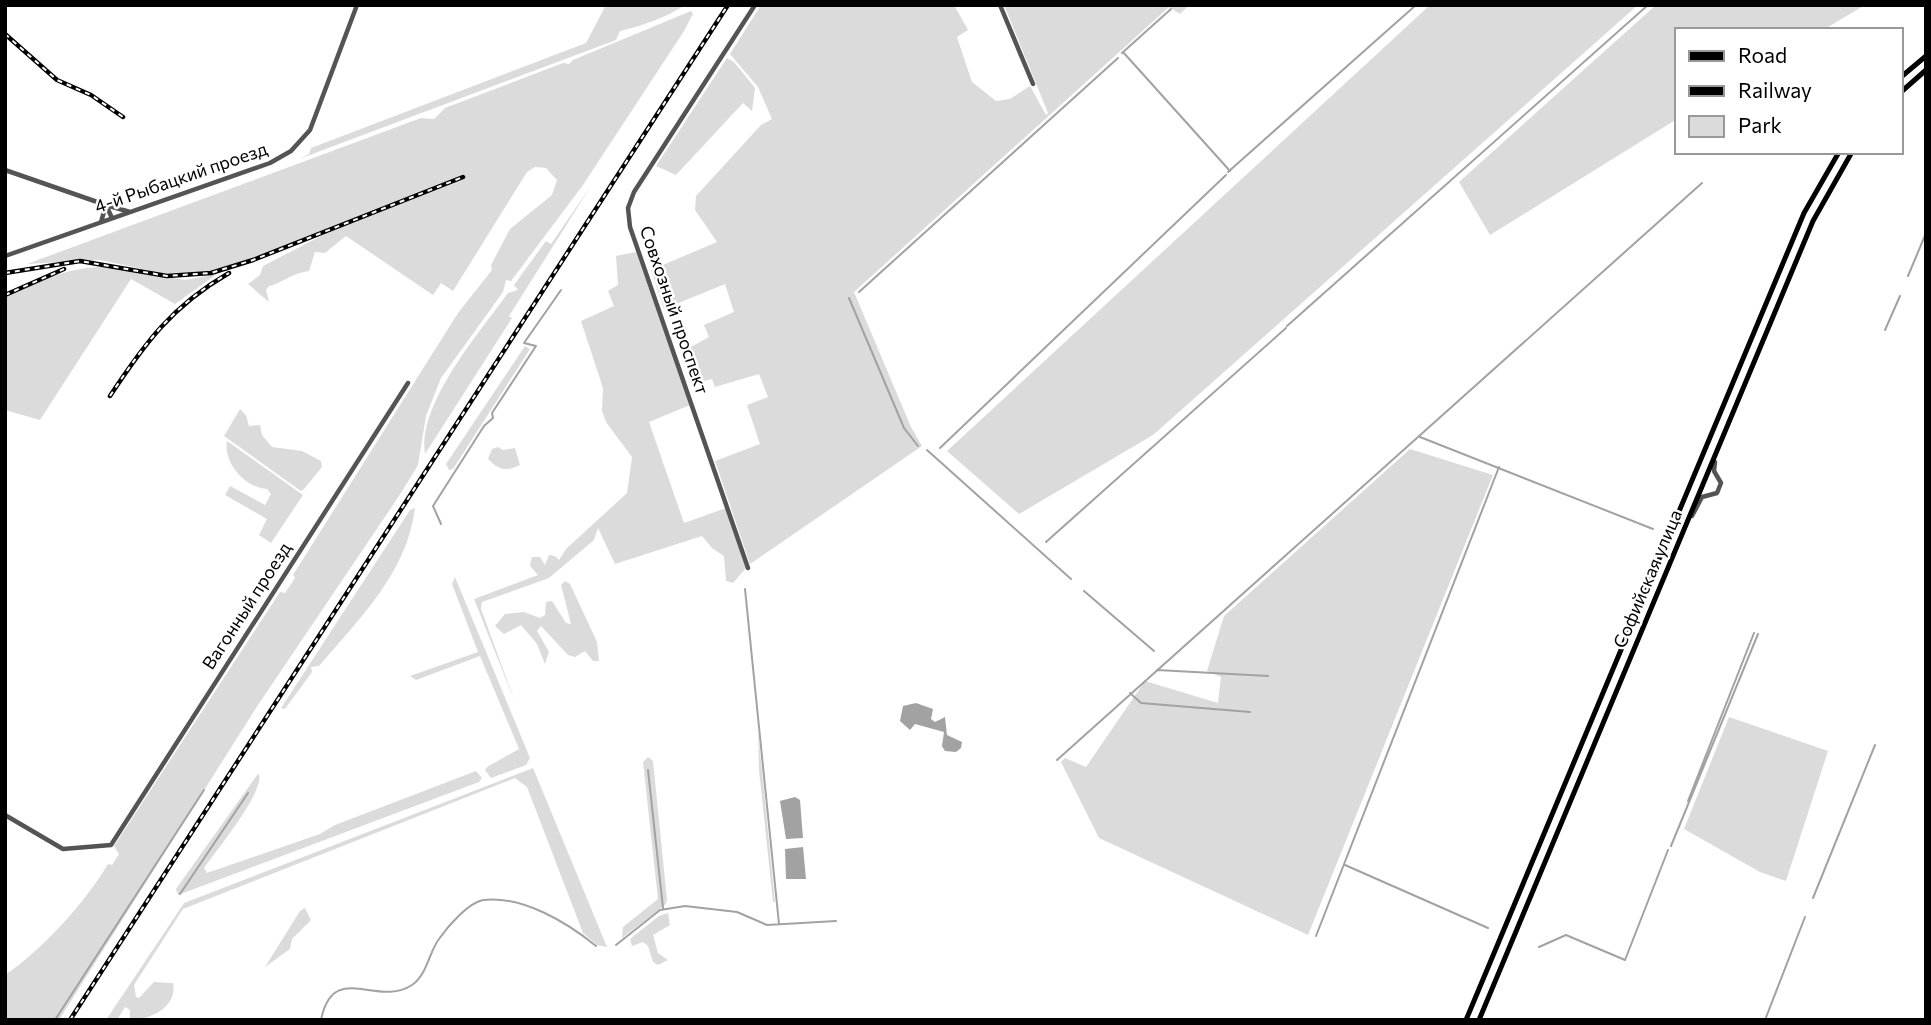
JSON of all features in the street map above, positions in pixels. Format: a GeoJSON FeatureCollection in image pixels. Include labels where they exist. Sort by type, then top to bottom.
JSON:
{"type":"FeatureCollection","features":[{"type":"Feature","properties":{"kind":"main road"},"geometry":{"type":"LineString","coordinates":[[1903,75],[1926,56]]}},
{"type":"Feature","properties":{"kind":"main road"},"geometry":{"type":"LineString","coordinates":[[1903,90],[1924,71]]}},
{"type":"Feature","properties":{"kind":"main road","name":"Софийская улица"},"geometry":{"type":"LineString","coordinates":[[1466,1020],[1795,235],[1838,154]]}},
{"type":"Feature","properties":{"kind":"main road","name":"Софийская улица"},"geometry":{"type":"LineString","coordinates":[[1479,1020],[1813,221],[1851,154]]}},
{"type":"Feature","properties":{"kind":"street","name":"4-й Рыбацкий проезд"},"geometry":{"type":"LineString","coordinates":[[5,256],[270,163],[296,148],[315,118],[357,5]]}},
{"type":"Feature","properties":{"kind":"street","name":"Совхозный проспект"},"geometry":{"type":"LineString","coordinates":[[748,568],[630,227],[628,208],[634,192],[755,5]]}},
{"type":"Feature","properties":{"kind":"street"},"geometry":{"type":"LineString","coordinates":[[1000,5],[1034,84]]}},
{"type":"Feature","properties":{"kind":"street"},"geometry":{"type":"LineString","coordinates":[[5,170],[131,212]]}},
{"type":"Feature","properties":{"kind":"street"},"geometry":{"type":"LineString","coordinates":[[106,205],[112,218]]}},
{"type":"Feature","properties":{"kind":"street"},"geometry":{"type":"LineString","coordinates":[[100,222],[106,205]]}},
{"type":"Feature","properties":{"kind":"street","name":"Вагонный проезд"},"geometry":{"type":"LineString","coordinates":[[5,815],[63,849],[111,845],[408,383]]}},
{"type":"Feature","properties":{"kind":"street"},"geometry":{"type":"LineString","coordinates":[[1686,524],[1702,497],[1717,493],[1721,483],[1714,465],[1724,434]]}},
{"type":"Feature","properties":{"kind":"green space"},"geometry":{"type":"Polygon","coordinates":[[[606,5],[685,5],[653,21],[620,31],[616,40],[299,159],[309,154],[311,148],[586,43],[606,5]]]}},
{"type":"Feature","properties":{"kind":"green space"},"geometry":{"type":"Polygon","coordinates":[[[761,5],[954,5],[968,30],[957,37],[972,82],[996,101],[1010,99],[1030,86],[1046,115],[1048,113],[1004,5],[1189,5],[1180,14],[1169,7],[854,292],[911,427],[922,446],[750,564],[715,461],[760,444],[747,405],[768,397],[759,374],[715,387],[712,379],[699,382],[689,348],[709,337],[704,325],[734,312],[725,284],[664,309],[651,270],[717,242],[695,210],[696,196],[761,125],[772,119],[758,87],[730,54],[761,5]]]}},
{"type":"Feature","properties":{"kind":"green space"},"geometry":{"type":"Polygon","coordinates":[[[1430,5],[1638,5],[1153,435],[1019,514],[947,451],[1430,5]]]}},
{"type":"Feature","properties":{"kind":"green space"},"geometry":{"type":"Polygon","coordinates":[[[1656,5],[1865,5],[1826,28],[1675,28],[1675,120],[1490,235],[1459,182],[1656,5]]]}},
{"type":"Feature","properties":{"kind":"green space"},"geometry":{"type":"Polygon","coordinates":[[[691,11],[693,14],[684,31],[583,185],[511,281],[506,280],[503,292],[441,378],[426,416],[418,465],[256,708],[59,1020],[5,1020],[5,975],[62,925],[108,864],[112,865],[119,854],[114,846],[280,592],[285,593],[295,578],[293,575],[458,313],[492,270],[491,265],[510,229],[552,195],[557,180],[546,168],[535,167],[527,172],[453,291],[441,283],[433,295],[346,236],[325,253],[315,252],[309,271],[269,286],[266,290],[269,302],[248,284],[260,275],[263,266],[323,235],[464,175],[251,259],[209,271],[166,274],[100,260],[27,264],[421,118],[434,119],[445,108],[563,63],[569,64],[691,11]]]}},
{"type":"Feature","properties":{"kind":"green space"},"geometry":{"type":"Polygon","coordinates":[[[727,58],[734,62],[755,88],[752,111],[743,103],[676,175],[656,166],[727,58]]]}},
{"type":"Feature","properties":{"kind":"green space"},"geometry":{"type":"Polygon","coordinates":[[[591,186],[509,316],[512,318],[425,454],[425,434],[431,413],[453,369],[508,293],[518,290],[514,285],[546,241],[551,244],[591,186]]]}},
{"type":"Feature","properties":{"kind":"green space"},"geometry":{"type":"Polygon","coordinates":[[[636,252],[690,405],[649,422],[684,523],[726,508],[746,568],[733,583],[726,581],[724,556],[712,548],[702,536],[615,564],[598,528],[594,540],[549,578],[482,602],[481,609],[515,702],[474,599],[538,575],[530,566],[532,557],[540,557],[545,565],[549,555],[559,560],[566,549],[627,493],[632,457],[606,422],[602,411],[603,388],[581,321],[614,306],[608,291],[618,285],[616,256],[636,252]]]}},
{"type":"Feature","properties":{"kind":"green space"},"geometry":{"type":"Polygon","coordinates":[[[106,267],[185,280],[217,274],[175,304],[131,279],[40,420],[5,410],[5,297],[66,272],[106,267]]]}},
{"type":"Feature","properties":{"kind":"green space"},"geometry":{"type":"Polygon","coordinates":[[[525,346],[530,349],[453,469],[449,470],[446,464],[525,346]]]}},
{"type":"Feature","properties":{"kind":"green space"},"geometry":{"type":"Polygon","coordinates":[[[240,409],[246,415],[249,426],[260,425],[262,435],[272,447],[302,451],[321,461],[322,467],[304,489],[301,491],[224,436],[240,409]]]}},
{"type":"Feature","properties":{"kind":"green space"},"geometry":{"type":"Polygon","coordinates":[[[227,441],[303,495],[271,543],[259,535],[267,519],[225,495],[230,486],[265,505],[271,494],[267,489],[259,488],[244,479],[232,466],[227,441]]]}},
{"type":"Feature","properties":{"kind":"green space"},"geometry":{"type":"Polygon","coordinates":[[[498,447],[503,450],[515,448],[520,465],[507,469],[492,463],[488,459],[492,449],[498,447]]]}},
{"type":"Feature","properties":{"kind":"green space"},"geometry":{"type":"Polygon","coordinates":[[[1410,449],[1493,475],[1308,935],[1099,838],[1061,762],[1065,758],[1086,767],[1145,681],[1218,703],[1221,677],[1207,671],[1224,616],[1410,449]]]}},
{"type":"Feature","properties":{"kind":"green space"},"geometry":{"type":"Polygon","coordinates":[[[415,508],[402,554],[379,594],[319,666],[311,667],[312,672],[285,709],[281,708],[410,510],[415,508]]]}},
{"type":"Feature","properties":{"kind":"green space"},"geometry":{"type":"Polygon","coordinates":[[[455,577],[530,758],[526,765],[491,778],[485,770],[487,767],[519,749],[480,656],[416,680],[410,676],[478,652],[452,584],[455,577]]]}},
{"type":"Feature","properties":{"kind":"green space"},"geometry":{"type":"Polygon","coordinates":[[[565,581],[570,584],[597,642],[599,661],[593,661],[585,651],[575,657],[568,655],[541,626],[537,631],[549,652],[545,664],[537,644],[521,625],[504,634],[495,626],[505,614],[524,612],[540,618],[545,615],[546,602],[552,601],[566,623],[571,624],[561,585],[565,581]]]}},
{"type":"Feature","properties":{"kind":"green space"},"geometry":{"type":"Polygon","coordinates":[[[1729,717],[1828,751],[1786,881],[1760,872],[1684,829],[1729,717]]]}},
{"type":"Feature","properties":{"kind":"green space"},"geometry":{"type":"Polygon","coordinates":[[[758,731],[775,902],[759,770],[758,731]]]}},
{"type":"Feature","properties":{"kind":"green space"},"geometry":{"type":"Polygon","coordinates":[[[648,757],[653,761],[667,900],[666,904],[622,938],[623,927],[658,899],[643,762],[648,757]]]}},
{"type":"Feature","properties":{"kind":"green space"},"geometry":{"type":"Polygon","coordinates":[[[533,768],[607,947],[597,945],[583,933],[527,787],[515,778],[183,909],[134,985],[136,997],[139,998],[154,982],[173,983],[171,999],[167,1005],[154,1015],[130,1020],[130,1010],[125,1007],[117,1020],[106,1020],[184,903],[533,768]]]}},
{"type":"Feature","properties":{"kind":"green space"},"geometry":{"type":"Polygon","coordinates":[[[476,771],[482,778],[479,782],[178,895],[176,889],[259,774],[255,793],[204,868],[207,873],[320,834],[335,825],[476,771]]]}},
{"type":"Feature","properties":{"kind":"green space"},"geometry":{"type":"Polygon","coordinates":[[[305,908],[311,920],[292,939],[290,949],[265,967],[300,911],[305,908]]]}},
{"type":"Feature","properties":{"kind":"green space"},"geometry":{"type":"Polygon","coordinates":[[[668,913],[670,925],[653,935],[658,953],[668,960],[658,965],[653,962],[648,946],[643,942],[632,946],[630,939],[659,916],[668,913]]]}},
{"type":"Feature","properties":{"kind":"shaded area"},"geometry":{"type":"Polygon","coordinates":[[[916,703],[933,709],[931,719],[935,722],[945,717],[947,735],[962,742],[961,748],[956,752],[945,751],[942,746],[944,732],[915,724],[910,730],[900,721],[903,706],[916,703]]]}},
{"type":"Feature","properties":{"kind":"shaded area"},"geometry":{"type":"Polygon","coordinates":[[[795,797],[800,800],[803,838],[786,839],[780,801],[795,797]]]}},
{"type":"Feature","properties":{"kind":"shaded area"},"geometry":{"type":"Polygon","coordinates":[[[803,847],[806,879],[786,879],[785,849],[803,847]]]}},
{"type":"Feature","properties":{"kind":"waterway"},"geometry":{"type":"LineString","coordinates":[[1228,172],[1416,5]]}},
{"type":"Feature","properties":{"kind":"waterway"},"geometry":{"type":"LineString","coordinates":[[1287,326],[1648,5]]}},
{"type":"Feature","properties":{"kind":"waterway"},"geometry":{"type":"LineString","coordinates":[[1122,53],[1171,9]]}},
{"type":"Feature","properties":{"kind":"waterway"},"geometry":{"type":"LineString","coordinates":[[1123,52],[1230,171]]}},
{"type":"Feature","properties":{"kind":"waterway"},"geometry":{"type":"LineString","coordinates":[[859,292],[1118,58]]}},
{"type":"Feature","properties":{"kind":"waterway"},"geometry":{"type":"LineString","coordinates":[[940,448],[1226,175]]}},
{"type":"Feature","properties":{"kind":"waterway"},"geometry":{"type":"LineString","coordinates":[[1057,760],[1702,183]]}},
{"type":"Feature","properties":{"kind":"waterway"},"geometry":{"type":"LineString","coordinates":[[1908,276],[1926,233]]}},
{"type":"Feature","properties":{"kind":"waterway"},"geometry":{"type":"LineString","coordinates":[[441,524],[433,506],[484,426],[493,418],[492,413],[536,346],[524,343],[561,290]]}},
{"type":"Feature","properties":{"kind":"waterway"},"geometry":{"type":"LineString","coordinates":[[1885,330],[1900,296]]}},
{"type":"Feature","properties":{"kind":"waterway"},"geometry":{"type":"LineString","coordinates":[[849,298],[904,428],[918,446]]}},
{"type":"Feature","properties":{"kind":"waterway"},"geometry":{"type":"LineString","coordinates":[[1046,542],[1286,328]]}},
{"type":"Feature","properties":{"kind":"waterway"},"geometry":{"type":"LineString","coordinates":[[1420,437],[1653,529]]}},
{"type":"Feature","properties":{"kind":"waterway"},"geometry":{"type":"LineString","coordinates":[[927,450],[1071,579]]}},
{"type":"Feature","properties":{"kind":"waterway"},"geometry":{"type":"LineString","coordinates":[[1316,936],[1499,467]]}},
{"type":"Feature","properties":{"kind":"waterway"},"geometry":{"type":"LineString","coordinates":[[745,589],[779,924]]}},
{"type":"Feature","properties":{"kind":"waterway"},"geometry":{"type":"LineString","coordinates":[[1084,591],[1154,651]]}},
{"type":"Feature","properties":{"kind":"waterway"},"geometry":{"type":"LineString","coordinates":[[1688,801],[1754,633]]}},
{"type":"Feature","properties":{"kind":"waterway"},"geometry":{"type":"LineString","coordinates":[[1671,846],[1758,634]]}},
{"type":"Feature","properties":{"kind":"waterway"},"geometry":{"type":"LineString","coordinates":[[1157,670],[1268,676]]}},
{"type":"Feature","properties":{"kind":"waterway"},"geometry":{"type":"LineString","coordinates":[[1130,693],[1141,703],[1250,712]]}},
{"type":"Feature","properties":{"kind":"waterway"},"geometry":{"type":"LineString","coordinates":[[1813,898],[1875,745]]}},
{"type":"Feature","properties":{"kind":"waterway"},"geometry":{"type":"LineString","coordinates":[[648,770],[663,908]]}},
{"type":"Feature","properties":{"kind":"waterway"},"geometry":{"type":"LineString","coordinates":[[55,1020],[204,790]]}},
{"type":"Feature","properties":{"kind":"waterway"},"geometry":{"type":"LineString","coordinates":[[180,894],[248,793]]}},
{"type":"Feature","properties":{"kind":"waterway"},"geometry":{"type":"LineString","coordinates":[[1539,947],[1566,935],[1625,960],[1668,850]]}},
{"type":"Feature","properties":{"kind":"waterway"},"geometry":{"type":"LineString","coordinates":[[1345,865],[1488,928]]}},
{"type":"Feature","properties":{"kind":"waterway"},"geometry":{"type":"LineString","coordinates":[[321,1020],[327,1002],[335,992],[346,989],[399,991],[412,985],[421,975],[436,944],[448,928],[465,910],[483,900],[513,902],[544,912],[596,946]]}},
{"type":"Feature","properties":{"kind":"waterway"},"geometry":{"type":"LineString","coordinates":[[616,945],[660,910],[685,906],[737,912],[767,925],[836,921]]}},
{"type":"Feature","properties":{"kind":"waterway"},"geometry":{"type":"LineString","coordinates":[[1765,1020],[1805,917]]}},
{"type":"Feature","properties":{"kind":"railway"},"geometry":{"type":"LineString","coordinates":[[70,1020],[728,5]]}},
{"type":"Feature","properties":{"kind":"railway"},"geometry":{"type":"LineString","coordinates":[[5,34],[57,80],[91,95],[123,117]]}},
{"type":"Feature","properties":{"kind":"railway"},"geometry":{"type":"LineString","coordinates":[[5,273],[80,261],[167,276],[211,273],[253,260],[463,177]]}},
{"type":"Feature","properties":{"kind":"railway"},"geometry":{"type":"LineString","coordinates":[[5,295],[64,269]]}},
{"type":"Feature","properties":{"kind":"railway"},"geometry":{"type":"LineString","coordinates":[[110,396],[161,327],[191,299],[229,273]]}}]}
